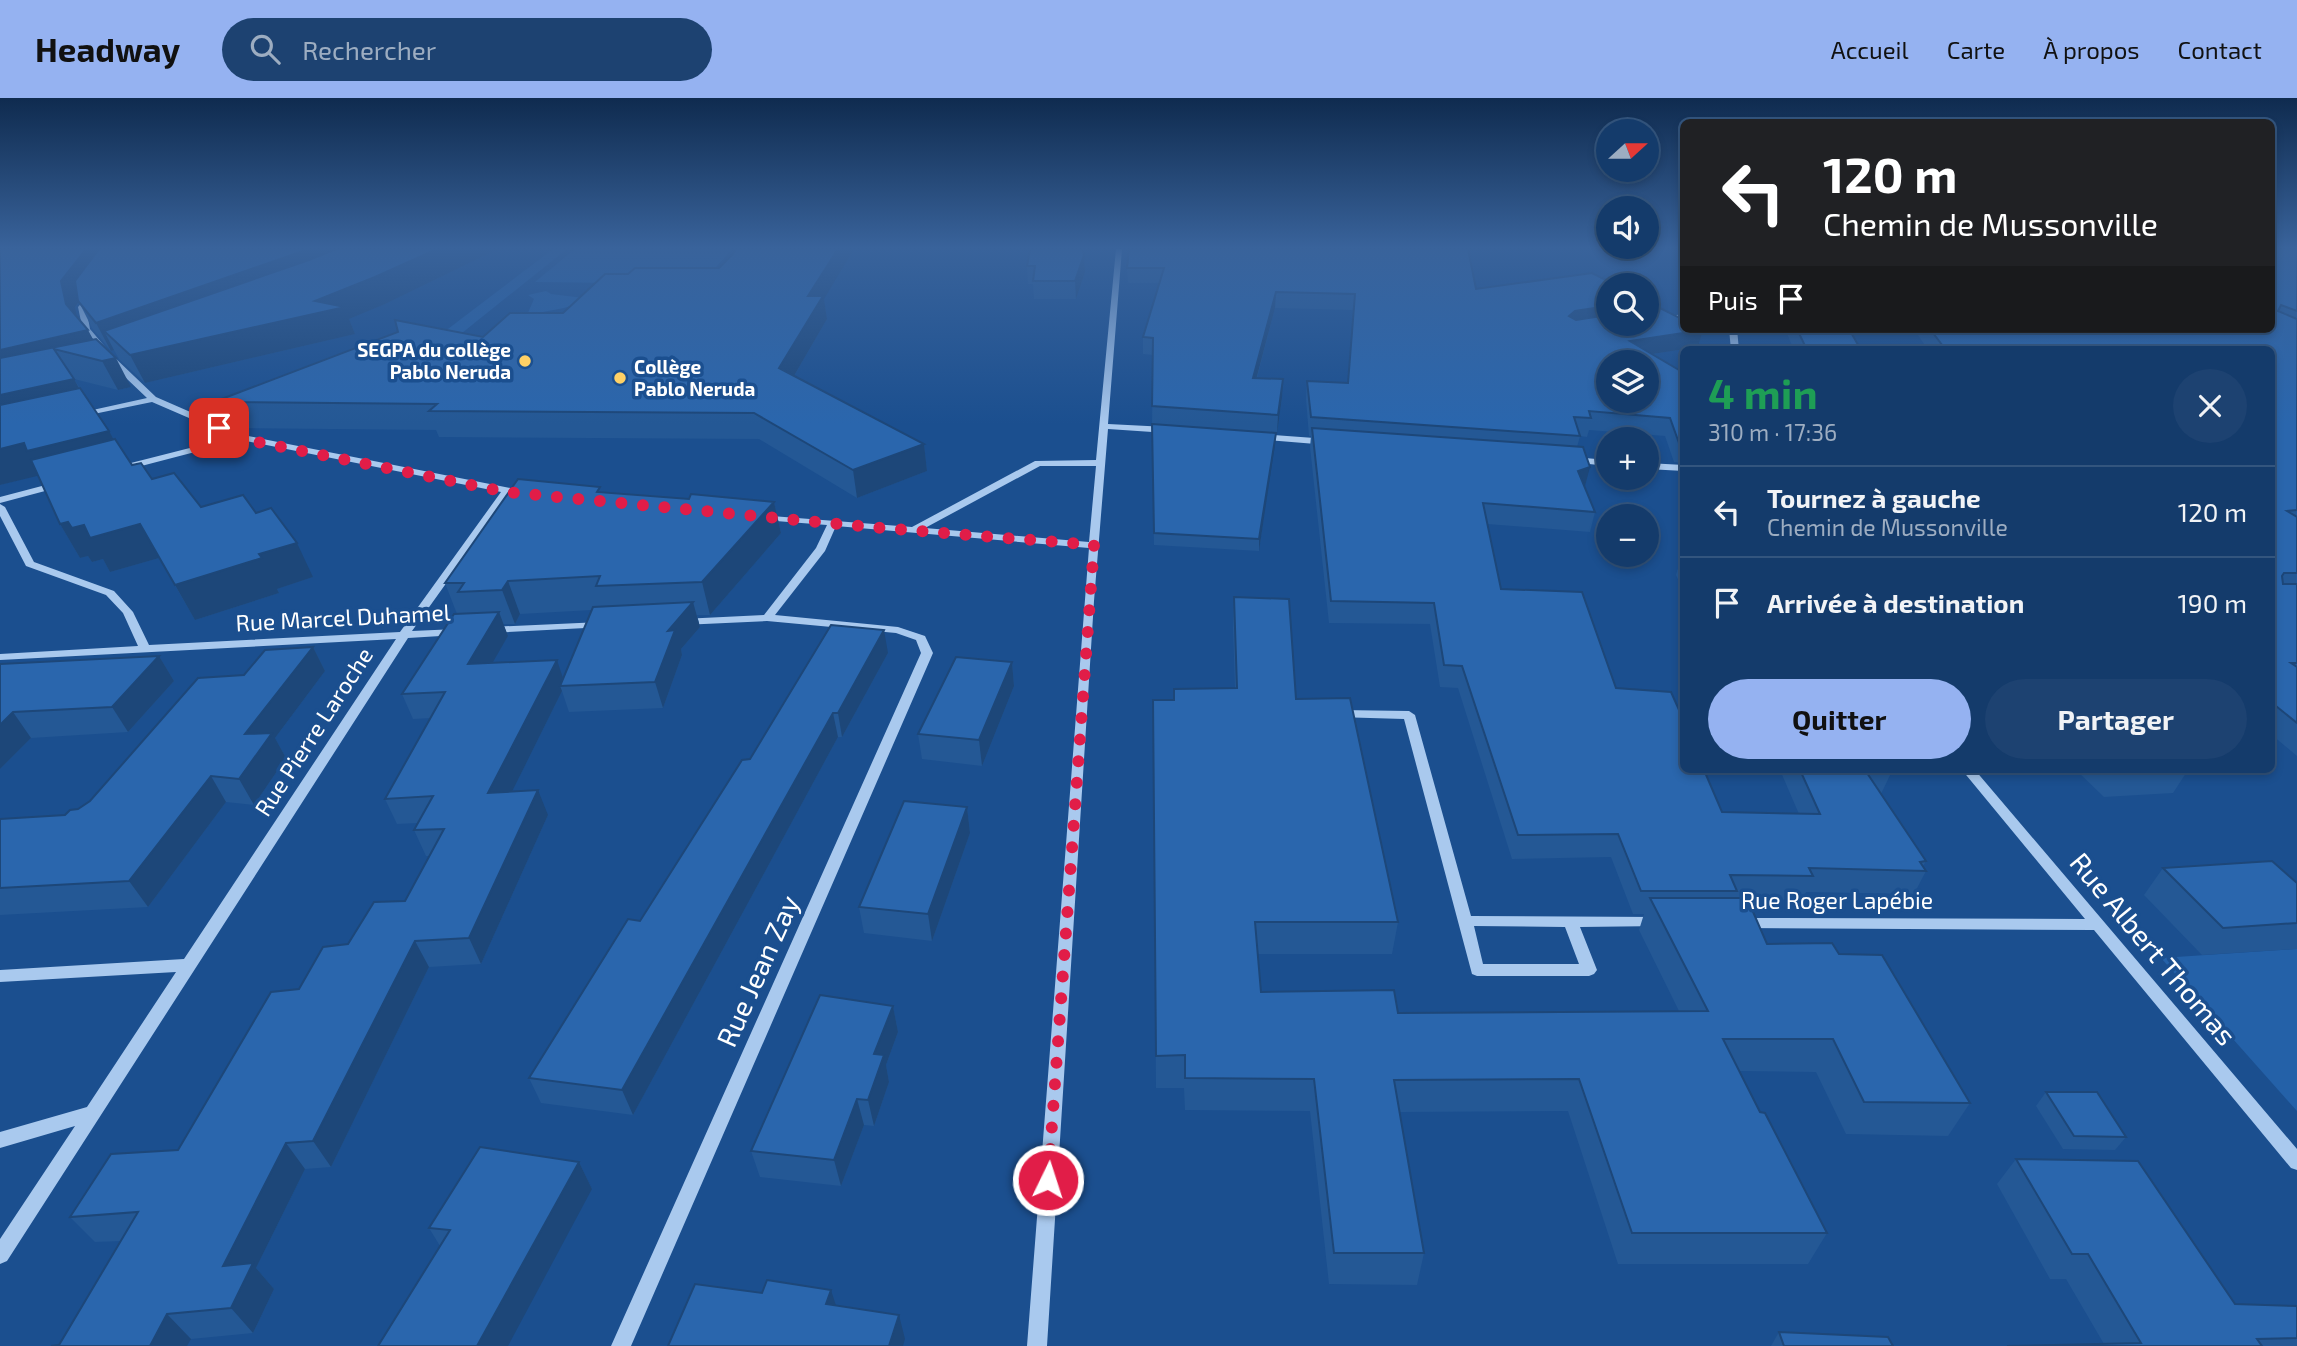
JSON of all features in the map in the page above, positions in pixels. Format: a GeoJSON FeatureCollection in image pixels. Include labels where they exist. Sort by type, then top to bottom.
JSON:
{"type":"FeatureCollection","features":[{"type":"Feature","properties":{"kind":"street"},"geometry":{"type":"LineString","coordinates":[[82,307],[86,329],[111,359],[153,399],[241,438],[506,492],[534,495]]}},
{"type":"Feature","properties":{"kind":"street"},"geometry":{"type":"LineString","coordinates":[[1037,1346],[1094,545],[1114,307]]}},
{"type":"Feature","properties":{"kind":"street"},"geometry":{"type":"LineString","coordinates":[[1659,319],[1680,317]]}},
{"type":"Feature","properties":{"kind":"street"},"geometry":{"type":"LineString","coordinates":[[101,364],[122,352]]}},
{"type":"Feature","properties":{"kind":"street"},"geometry":{"type":"LineString","coordinates":[[76,417],[153,399]]}},
{"type":"Feature","properties":{"kind":"street"},"geometry":{"type":"LineString","coordinates":[[1105,426],[1174,431]]}},
{"type":"Feature","properties":{"kind":"street"},"geometry":{"type":"LineString","coordinates":[[1242,436],[1337,443]]}},
{"type":"Feature","properties":{"kind":"street"},"geometry":{"type":"LineString","coordinates":[[116,470],[241,438]]}},
{"type":"Feature","properties":{"kind":"street"},"geometry":{"type":"LineString","coordinates":[[1568,460],[1596,462]]}},
{"type":"Feature","properties":{"kind":"street"},"geometry":{"type":"LineString","coordinates":[[913,530],[1038,463],[1101,463]]}},
{"type":"Feature","properties":{"kind":"street"},"geometry":{"type":"LineString","coordinates":[[1659,467],[1680,468]]}},
{"type":"Feature","properties":{"kind":"street"},"geometry":{"type":"LineString","coordinates":[[0,500],[64,483]]}},
{"type":"Feature","properties":{"kind":"street","name":"Rue Pierre Laroche"},"geometry":{"type":"LineString","coordinates":[[92,1113],[403,636],[506,492]]}},
{"type":"Feature","properties":{"kind":"street"},"geometry":{"type":"LineString","coordinates":[[0,507],[30,564],[110,593],[128,612],[146,650]]}},
{"type":"Feature","properties":{"kind":"street"},"geometry":{"type":"LineString","coordinates":[[751,516],[1094,545]]}},
{"type":"Feature","properties":{"kind":"street"},"geometry":{"type":"LineString","coordinates":[[674,622],[767,618],[821,549],[833,523]]}},
{"type":"Feature","properties":{"kind":"street","name":"Rue Jean Zay"},"geometry":{"type":"LineString","coordinates":[[621,1346],[927,653],[921,638],[898,630],[767,618]]}},
{"type":"Feature","properties":{"kind":"street","name":"Rue Marcel Duhamel"},"geometry":{"type":"LineString","coordinates":[[0,657],[620,624]]}},
{"type":"Feature","properties":{"kind":"street"},"geometry":{"type":"LineString","coordinates":[[1327,714],[1409,715],[1477,970],[1589,970],[1571,922]]}},
{"type":"Feature","properties":{"kind":"street","name":"Rue Albert Thomas"},"geometry":{"type":"LineString","coordinates":[[1971,773],[2297,1163]]}},
{"type":"Feature","properties":{"kind":"street"},"geometry":{"type":"LineString","coordinates":[[1465,921],[1668,922]]}},
{"type":"Feature","properties":{"kind":"street","name":"Rue Roger Lapébie"},"geometry":{"type":"LineString","coordinates":[[1724,923],[2099,925]]}},
{"type":"Feature","properties":{"kind":"street"},"geometry":{"type":"LineString","coordinates":[[0,976],[190,965]]}},
{"type":"Feature","properties":{"kind":"street"},"geometry":{"type":"LineString","coordinates":[[0,1140],[92,1113]]}},
{"type":"Feature","properties":{"kind":"street"},"geometry":{"type":"LineString","coordinates":[[0,1255],[92,1113]]}},
{"type":"Feature","properties":{"kind":"shaded area"},"geometry":{"type":"Polygon","coordinates":[[[477,307],[494,307],[462,333],[444,332],[477,307]]]}},
{"type":"Feature","properties":{"kind":"shaded area"},"geometry":{"type":"Polygon","coordinates":[[[530,307],[566,307],[564,308],[527,315],[530,307]]]}},
{"type":"Feature","properties":{"kind":"shaded area"},"geometry":{"type":"Polygon","coordinates":[[[2297,949],[2297,1111],[2161,958],[2297,949]]]}},
{"type":"Feature","properties":{"kind":"building"},"geometry":{"type":"Polygon","coordinates":[[[0,307],[69,307],[88,330],[0,350],[0,307]]]}},
{"type":"Feature","properties":{"kind":"building"},"geometry":{"type":"Polygon","coordinates":[[[83,307],[141,307],[96,323],[83,307]]]}},
{"type":"Feature","properties":{"kind":"building"},"geometry":{"type":"Polygon","coordinates":[[[173,307],[344,307],[130,355],[104,331],[173,307]]]}},
{"type":"Feature","properties":{"kind":"building"},"geometry":{"type":"Polygon","coordinates":[[[569,307],[816,307],[779,368],[924,444],[853,470],[754,413],[429,411],[437,404],[219,400],[398,332],[395,320],[483,337],[510,313],[563,313],[569,307]]]}},
{"type":"Feature","properties":{"kind":"building"},"geometry":{"type":"Polygon","coordinates":[[[1152,307],[1272,307],[1253,378],[1283,379],[1278,415],[1152,406],[1153,338],[1143,337],[1152,307]]]}},
{"type":"Feature","properties":{"kind":"building"},"geometry":{"type":"Polygon","coordinates":[[[1354,307],[1596,307],[1575,311],[1569,316],[1576,320],[1596,317],[1596,336],[1659,336],[1660,308],[1680,318],[1680,333],[1683,333],[1630,341],[1645,350],[1596,350],[1596,412],[1589,411],[1591,418],[1574,417],[1580,436],[1311,417],[1307,381],[1348,383],[1354,307]]]}},
{"type":"Feature","properties":{"kind":"building"},"geometry":{"type":"Polygon","coordinates":[[[2275,307],[2280,307],[2278,311],[2297,319],[2297,510],[2287,511],[2297,517],[2297,573],[2284,573],[2282,576],[2283,584],[2297,584],[2297,663],[2291,663],[2297,667],[2297,723],[2275,706],[2275,346],[1943,346],[1933,333],[2275,333],[2275,307]]]}},
{"type":"Feature","properties":{"kind":"building"},"geometry":{"type":"Polygon","coordinates":[[[1799,333],[1851,333],[1859,346],[1805,346],[1799,333]]]}},
{"type":"Feature","properties":{"kind":"building"},"geometry":{"type":"Polygon","coordinates":[[[96,339],[116,358],[102,361],[54,349],[74,379],[0,395],[0,358],[96,339]]]}},
{"type":"Feature","properties":{"kind":"building"},"geometry":{"type":"Polygon","coordinates":[[[1659,358],[1680,371],[1680,443],[1670,418],[1612,413],[1659,413],[1659,358]]]}},
{"type":"Feature","properties":{"kind":"building"},"geometry":{"type":"Polygon","coordinates":[[[80,388],[109,431],[27,451],[24,443],[0,449],[0,405],[80,388]]]}},
{"type":"Feature","properties":{"kind":"building"},"geometry":{"type":"Polygon","coordinates":[[[1152,424],[1276,433],[1259,539],[1154,533],[1152,424]]]}},
{"type":"Feature","properties":{"kind":"building"},"geometry":{"type":"Polygon","coordinates":[[[1312,428],[1583,447],[1590,467],[1578,471],[1595,512],[1483,503],[1501,589],[1582,592],[1616,688],[1671,692],[1680,712],[1680,773],[1705,773],[1722,812],[1820,814],[1801,773],[1867,773],[1926,861],[1920,862],[1926,871],[1809,868],[1813,876],[1730,875],[1737,891],[1641,891],[1618,834],[1518,835],[1462,666],[1444,665],[1434,603],[1331,601],[1312,428]]]}},
{"type":"Feature","properties":{"kind":"building"},"geometry":{"type":"Polygon","coordinates":[[[115,439],[132,465],[141,463],[152,479],[174,473],[201,507],[243,495],[256,513],[271,508],[297,543],[259,554],[262,558],[175,585],[140,524],[90,538],[84,525],[72,528],[68,522],[60,524],[31,460],[115,439]]]}},
{"type":"Feature","properties":{"kind":"building"},"geometry":{"type":"Polygon","coordinates":[[[518,479],[600,487],[597,492],[689,499],[691,494],[774,502],[702,582],[596,586],[600,576],[508,581],[502,590],[458,592],[464,583],[445,583],[518,479]]]}},
{"type":"Feature","properties":{"kind":"building"},"geometry":{"type":"Polygon","coordinates":[[[1234,597],[1289,599],[1296,699],[1350,698],[1398,922],[1255,922],[1261,992],[1394,990],[1398,1013],[1708,1011],[1650,898],[1747,898],[1767,944],[1832,943],[1839,954],[1882,955],[1970,1103],[1864,1102],[1833,1039],[1723,1039],[1827,1233],[1632,1233],[1579,1079],[1394,1080],[1424,1253],[1334,1253],[1314,1079],[1185,1078],[1185,1055],[1156,1056],[1153,700],[1174,700],[1174,689],[1237,688],[1234,597]]]}},
{"type":"Feature","properties":{"kind":"building"},"geometry":{"type":"Polygon","coordinates":[[[693,602],[668,631],[675,630],[655,682],[560,686],[593,607],[693,602]]]}},
{"type":"Feature","properties":{"kind":"building"},"geometry":{"type":"Polygon","coordinates":[[[499,612],[468,664],[557,660],[488,793],[538,790],[469,938],[415,941],[313,1141],[286,1143],[223,1266],[253,1263],[231,1308],[167,1314],[150,1346],[51,1346],[59,1345],[138,1212],[70,1217],[111,1154],[178,1150],[271,992],[299,989],[323,947],[348,944],[374,902],[405,901],[444,829],[414,830],[433,796],[385,799],[445,692],[402,694],[454,614],[499,612]]]}},
{"type":"Feature","properties":{"kind":"building"},"geometry":{"type":"Polygon","coordinates":[[[831,625],[884,630],[838,713],[833,713],[622,1090],[529,1078],[628,919],[640,921],[742,760],[750,759],[831,625]]]}},
{"type":"Feature","properties":{"kind":"building"},"geometry":{"type":"Polygon","coordinates":[[[313,647],[245,734],[272,733],[239,779],[211,776],[129,881],[0,888],[0,819],[65,815],[70,810],[78,809],[90,801],[198,678],[244,675],[265,650],[313,647]]]}},
{"type":"Feature","properties":{"kind":"building"},"geometry":{"type":"Polygon","coordinates":[[[159,656],[112,707],[13,712],[0,725],[0,664],[159,656]]]}},
{"type":"Feature","properties":{"kind":"building"},"geometry":{"type":"Polygon","coordinates":[[[956,657],[1012,662],[979,740],[918,734],[956,657]]]}},
{"type":"Feature","properties":{"kind":"building"},"geometry":{"type":"Polygon","coordinates":[[[904,801],[967,807],[928,914],[859,907],[904,801]]]}},
{"type":"Feature","properties":{"kind":"building"},"geometry":{"type":"Polygon","coordinates":[[[2272,861],[2297,883],[2297,923],[2223,928],[2163,868],[2272,861]]]}},
{"type":"Feature","properties":{"kind":"building"},"geometry":{"type":"Polygon","coordinates":[[[820,995],[893,1006],[874,1054],[884,1055],[868,1100],[857,1099],[834,1160],[751,1151],[820,995]]]}},
{"type":"Feature","properties":{"kind":"building"},"geometry":{"type":"Polygon","coordinates":[[[2046,1092],[2097,1092],[2126,1137],[2074,1136],[2046,1092]]]}},
{"type":"Feature","properties":{"kind":"building"},"geometry":{"type":"Polygon","coordinates":[[[480,1147],[579,1162],[477,1346],[378,1346],[450,1230],[429,1228],[480,1147]]]}},
{"type":"Feature","properties":{"kind":"building"},"geometry":{"type":"Polygon","coordinates":[[[2016,1159],[2138,1161],[2235,1304],[2297,1306],[2297,1338],[2257,1339],[2262,1346],[2007,1346],[2141,1343],[2088,1254],[2072,1254],[2016,1159]]]}},
{"type":"Feature","properties":{"kind":"building"},"geometry":{"type":"Polygon","coordinates":[[[767,1280],[831,1290],[826,1304],[899,1315],[889,1346],[668,1346],[695,1284],[762,1293],[767,1280]]]}},
{"type":"Feature","properties":{"kind":"building"},"geometry":{"type":"Polygon","coordinates":[[[1779,1332],[1888,1337],[1893,1346],[1784,1346],[1779,1332]]]}},
{"type":"Feature","properties":{"kind":"place","name":"SEGPA du collège Pablo Neruda"},"geometry":{"type":"Point","coordinates":[525,361]}},
{"type":"Feature","properties":{"kind":"place","name":"Collège Pablo Neruda"},"geometry":{"type":"Point","coordinates":[620,378]}},
{"type":"Feature","properties":{"kind":"route"},"geometry":{"type":"LineString","coordinates":[[219,428],[257,442],[506,492],[870,527],[1094,545],[1048,1180]]}}]}
